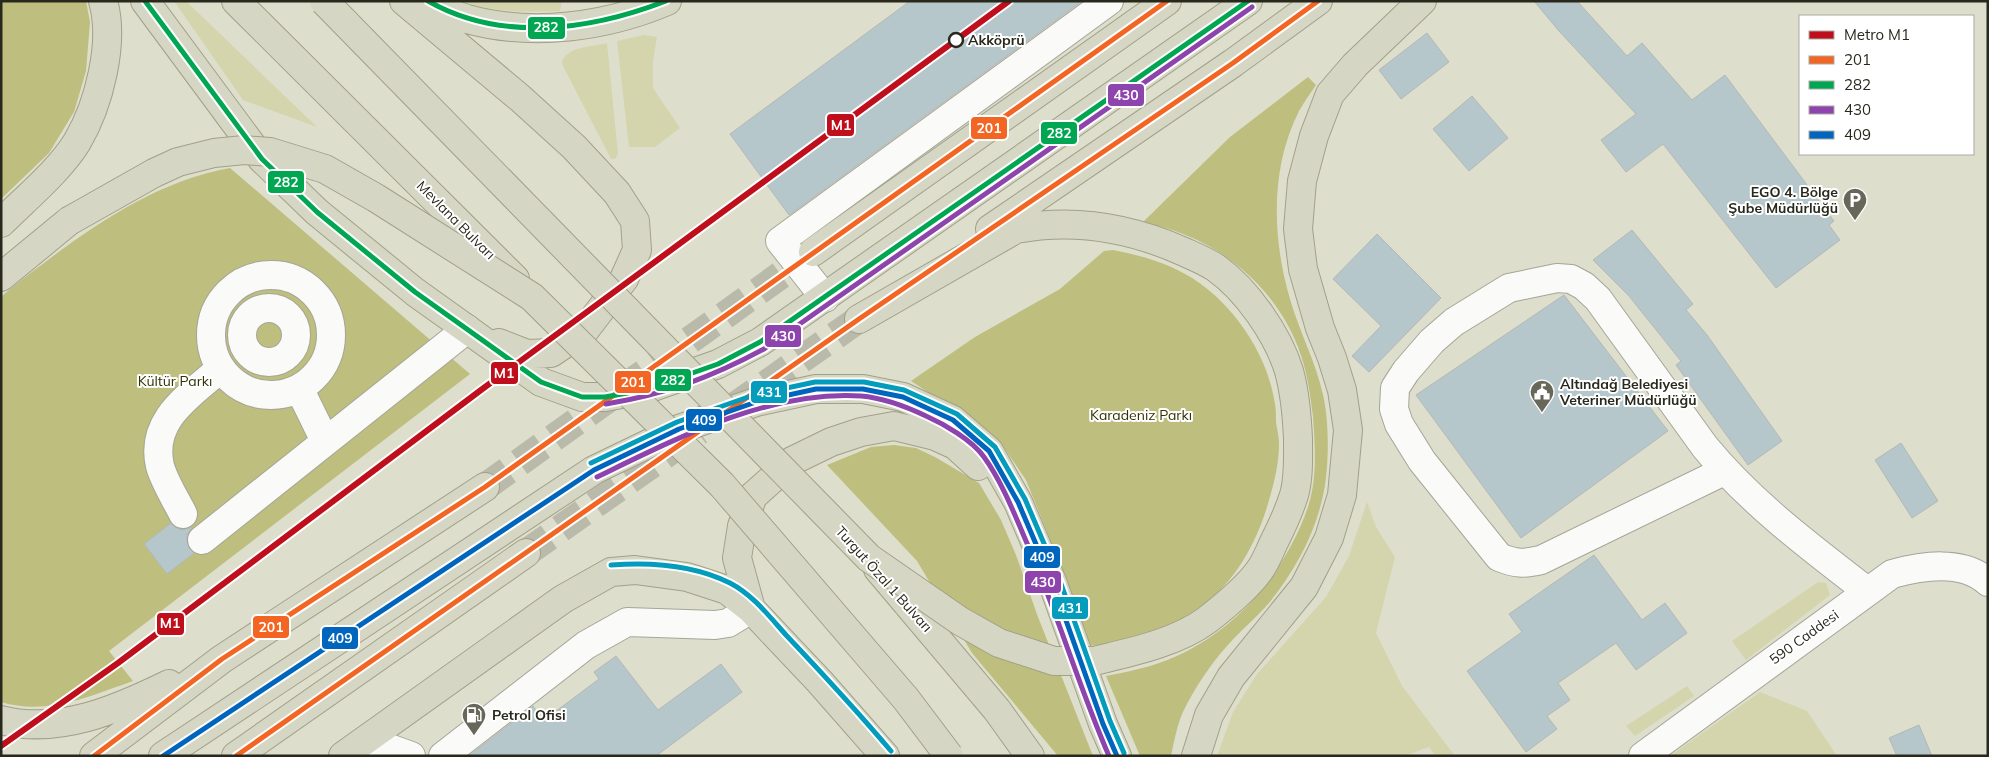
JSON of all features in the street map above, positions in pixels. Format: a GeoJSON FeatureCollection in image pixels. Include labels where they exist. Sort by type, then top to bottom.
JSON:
{"type":"FeatureCollection","features":[{"type":"Feature","properties":{"kind":"highway"},"geometry":{"type":"LineString","coordinates":[[1,223],[63,161],[77,142],[89,116],[107,55],[106,12],[103,1]]}},
{"type":"Feature","properties":{"kind":"highway"},"geometry":{"type":"LineString","coordinates":[[145,1],[262,159],[317,212],[415,292],[541,382],[582,397],[644,390],[718,364],[760,342],[1248,1]]}},
{"type":"Feature","properties":{"kind":"highway","name":"Mevlana Bulvarı"},"geometry":{"type":"LineString","coordinates":[[236,1],[722,485],[906,699],[949,756]]}},
{"type":"Feature","properties":{"kind":"highway","name":"Turgut Özal 1 Bulvarı"},"geometry":{"type":"LineString","coordinates":[[324,1],[869,558],[997,710],[1030,756]]}},
{"type":"Feature","properties":{"kind":"highway"},"geometry":{"type":"LineString","coordinates":[[404,1],[520,98],[574,147],[617,193],[635,221],[638,250],[624,279],[585,330],[551,353],[527,354],[467,329]]}},
{"type":"Feature","properties":{"kind":"highway"},"geometry":{"type":"LineString","coordinates":[[428,1],[466,19],[500,26],[543,28],[599,22],[652,8],[667,1]]}},
{"type":"Feature","properties":{"kind":"highway"},"geometry":{"type":"LineString","coordinates":[[813,252],[1167,1]]}},
{"type":"Feature","properties":{"kind":"highway"},"geometry":{"type":"LineString","coordinates":[[869,558],[960,621],[999,643],[1054,661],[1094,661],[1166,641],[1206,621],[1236,596],[1260,570],[1280,529],[1294,494],[1298,456],[1294,398],[1288,371],[1278,345],[1263,320],[1248,298],[1215,268],[1157,240],[1125,231],[1080,224],[1037,225],[1016,229],[859,319],[1217,74],[1318,1]]}},
{"type":"Feature","properties":{"kind":"highway"},"geometry":{"type":"LineString","coordinates":[[1196,756],[1209,715],[1231,677],[1304,587],[1329,538],[1342,496],[1348,430],[1342,390],[1320,328],[1303,269],[1298,230],[1302,181],[1314,136],[1330,94],[1355,65],[1422,1]]}},
{"type":"Feature","properties":{"kind":"highway"},"geometry":{"type":"LineString","coordinates":[[1,277],[69,221],[154,173],[178,162],[214,153],[244,150],[270,152],[325,169],[346,180],[532,297]]}},
{"type":"Feature","properties":{"kind":"highway"},"geometry":{"type":"LineString","coordinates":[[163,756],[594,470],[677,430],[756,402],[816,389],[863,389],[903,397],[953,420],[989,451],[1018,502],[1053,584],[1103,724],[1117,756]]}},
{"type":"Feature","properties":{"kind":"highway"},"geometry":{"type":"LineString","coordinates":[[751,609],[737,558],[742,526],[753,496],[792,461],[830,442],[861,432],[894,426],[935,436],[955,445],[1018,502]]}},
{"type":"Feature","properties":{"kind":"highway"},"geometry":{"type":"LineString","coordinates":[[94,756],[222,659],[485,487]]}},
{"type":"Feature","properties":{"kind":"highway"},"geometry":{"type":"LineString","coordinates":[[236,756],[526,553]]}},
{"type":"Feature","properties":{"kind":"highway"},"geometry":{"type":"LineString","coordinates":[[343,756],[563,599],[610,572],[634,570],[687,577],[727,590],[751,609],[820,682],[885,756]]}},
{"type":"Feature","properties":{"kind":"highway"},"geometry":{"type":"LineString","coordinates":[[1,720],[17,724],[39,725],[78,719],[143,697],[222,659]]}},
{"type":"Feature","properties":{"kind":"street"},"geometry":{"type":"LineString","coordinates":[[825,298],[780,241],[1109,1]]}},
{"type":"Feature","properties":{"kind":"street"},"geometry":{"type":"LineString","coordinates":[[275,275],[302,283],[322,303],[328,316],[331,329],[327,357],[320,370],[310,380],[295,390],[274,395],[248,391],[237,385],[217,361],[211,342],[214,317],[226,295],[244,281],[261,276],[275,275]]}},
{"type":"Feature","properties":{"kind":"street"},"geometry":{"type":"LineString","coordinates":[[1724,471],[1541,560],[1524,564],[1510,561],[1499,557],[1422,461],[1399,424],[1394,409],[1395,388],[1432,341],[1454,322],[1488,299],[1509,288],[1557,278],[1571,279],[1584,286],[1598,299],[1724,471],[1800,539],[1867,591]]}},
{"type":"Feature","properties":{"kind":"street"},"geometry":{"type":"LineString","coordinates":[[244,281],[258,310]]}},
{"type":"Feature","properties":{"kind":"street"},"geometry":{"type":"LineString","coordinates":[[267,307],[277,308],[285,312],[295,325],[297,336],[295,346],[290,354],[283,359],[264,363],[256,360],[249,354],[242,338],[242,330],[245,321],[258,310],[267,307]]}},
{"type":"Feature","properties":{"kind":"street"},"geometry":{"type":"LineString","coordinates":[[295,325],[328,316]]}},
{"type":"Feature","properties":{"kind":"street"},"geometry":{"type":"LineString","coordinates":[[202,540],[325,440],[467,329]]}},
{"type":"Feature","properties":{"kind":"street"},"geometry":{"type":"LineString","coordinates":[[183,514],[160,466],[158,436],[170,414],[217,361],[244,344]]}},
{"type":"Feature","properties":{"kind":"street"},"geometry":{"type":"LineString","coordinates":[[283,359],[295,390],[325,440]]}},
{"type":"Feature","properties":{"kind":"street","name":"590 Caddesi"},"geometry":{"type":"LineString","coordinates":[[1643,756],[1892,574],[1913,568],[1934,566],[1958,568],[1985,579]]}},
{"type":"Feature","properties":{"kind":"street"},"geometry":{"type":"LineString","coordinates":[[443,756],[586,645],[627,622],[715,625],[728,623],[751,609]]}},
{"type":"Feature","properties":{"kind":"street"},"geometry":{"type":"LineString","coordinates":[[366,740],[411,756]]}},
{"type":"Feature","properties":{"kind":"green space"},"geometry":{"type":"Polygon","coordinates":[[[1,1],[86,1],[90,22],[86,71],[74,112],[49,153],[1,199],[1,1]]]}},
{"type":"Feature","properties":{"kind":"green space"},"geometry":{"type":"Polygon","coordinates":[[[174,1],[186,1],[317,127],[243,100],[174,1]]]}},
{"type":"Feature","properties":{"kind":"green space"},"geometry":{"type":"Polygon","coordinates":[[[461,1],[562,1],[560,11],[535,12],[498,10],[461,1]]]}},
{"type":"Feature","properties":{"kind":"green space"},"geometry":{"type":"Polygon","coordinates":[[[644,35],[657,37],[653,61],[653,88],[680,128],[655,147],[629,147],[617,41],[644,35]]]}},
{"type":"Feature","properties":{"kind":"green space"},"geometry":{"type":"Polygon","coordinates":[[[607,43],[618,154],[615,159],[611,159],[562,64],[564,58],[573,50],[607,43]]]}},
{"type":"Feature","properties":{"kind":"green space"},"geometry":{"type":"Polygon","coordinates":[[[1308,77],[1316,85],[1299,111],[1283,156],[1279,179],[1277,228],[1284,276],[1290,299],[1320,383],[1325,405],[1328,452],[1322,501],[1312,532],[1289,576],[1269,603],[1221,653],[1192,695],[1179,722],[1171,756],[1140,756],[1106,676],[1150,666],[1183,653],[1215,634],[1243,611],[1273,575],[1297,533],[1310,500],[1314,480],[1315,459],[1313,417],[1304,364],[1287,323],[1273,302],[1256,282],[1215,249],[1192,237],[1142,223],[1230,137],[1308,77]]]}},
{"type":"Feature","properties":{"kind":"green space","name":"Kültür Parkı"},"geometry":{"type":"Polygon","coordinates":[[[230,168],[470,374],[109,651],[133,681],[84,698],[52,705],[18,706],[1,702],[1,297],[86,233],[131,205],[179,182],[230,168]]]}},
{"type":"Feature","properties":{"kind":"green space","name":"Karadeniz Parkı"},"geometry":{"type":"Polygon","coordinates":[[[1113,250],[1150,259],[1176,269],[1201,284],[1230,311],[1254,344],[1270,381],[1275,405],[1279,452],[1267,507],[1257,534],[1243,561],[1225,585],[1204,604],[1159,631],[1130,641],[1088,646],[1056,554],[1026,480],[1003,446],[976,424],[911,381],[975,337],[1060,289],[1104,251],[1113,250]]]}},
{"type":"Feature","properties":{"kind":"green space"},"geometry":{"type":"Polygon","coordinates":[[[894,445],[916,448],[979,483],[1001,520],[1016,555],[1038,617],[1093,756],[1058,756],[972,653],[917,561],[827,465],[871,447],[894,445]]]}},
{"type":"Feature","properties":{"kind":"green space"},"geometry":{"type":"Polygon","coordinates":[[[1367,502],[1376,527],[1395,557],[1376,633],[1402,686],[1455,756],[1436,756],[1429,747],[1404,756],[1217,756],[1233,712],[1257,674],[1326,597],[1349,556],[1367,502]]]}},
{"type":"Feature","properties":{"kind":"green space"},"geometry":{"type":"Polygon","coordinates":[[[1818,582],[1826,583],[1830,595],[1746,660],[1732,641],[1818,582]]]}},
{"type":"Feature","properties":{"kind":"green space"},"geometry":{"type":"Polygon","coordinates":[[[1687,686],[1694,696],[1635,736],[1626,726],[1687,686]]]}},
{"type":"Feature","properties":{"kind":"green space"},"geometry":{"type":"Polygon","coordinates":[[[1760,692],[1807,711],[1837,756],[1670,756],[1760,692]]]}},
{"type":"Feature","properties":{"kind":"building"},"geometry":{"type":"Polygon","coordinates":[[[910,1],[1082,1],[789,215],[730,134],[910,1]]]}},
{"type":"Feature","properties":{"kind":"building"},"geometry":{"type":"Polygon","coordinates":[[[1534,1],[1577,1],[1627,56],[1642,43],[1692,100],[1725,75],[1834,221],[1829,225],[1840,240],[1776,288],[1663,144],[1626,172],[1601,140],[1636,114],[1559,31],[1534,1]]]}},
{"type":"Feature","properties":{"kind":"building"},"geometry":{"type":"Polygon","coordinates":[[[1427,33],[1449,62],[1401,99],[1379,70],[1427,33]]]}},
{"type":"Feature","properties":{"kind":"building"},"geometry":{"type":"Polygon","coordinates":[[[1472,96],[1508,138],[1469,171],[1433,129],[1472,96]]]}},
{"type":"Feature","properties":{"kind":"building"},"geometry":{"type":"Polygon","coordinates":[[[1632,230],[1693,304],[1686,310],[1707,335],[1782,441],[1748,465],[1676,365],[1681,361],[1629,296],[1593,260],[1632,230]]]}},
{"type":"Feature","properties":{"kind":"building"},"geometry":{"type":"Polygon","coordinates":[[[1377,234],[1441,298],[1369,372],[1352,356],[1381,326],[1333,279],[1377,234]]]}},
{"type":"Feature","properties":{"kind":"building","name":"Altındağ Belediyesi Veteriner Müdürlüğü"},"geometry":{"type":"Polygon","coordinates":[[[1564,295],[1668,431],[1521,538],[1416,395],[1564,295]]]}},
{"type":"Feature","properties":{"kind":"building"},"geometry":{"type":"Polygon","coordinates":[[[1901,443],[1938,501],[1912,518],[1875,460],[1901,443]]]}},
{"type":"Feature","properties":{"kind":"building"},"geometry":{"type":"Polygon","coordinates":[[[171,523],[182,530],[192,527],[187,535],[187,542],[194,553],[167,574],[144,544],[171,523]]]}},
{"type":"Feature","properties":{"kind":"building"},"geometry":{"type":"Polygon","coordinates":[[[1594,555],[1642,620],[1665,603],[1687,633],[1636,670],[1616,643],[1558,683],[1570,700],[1547,716],[1557,729],[1526,752],[1467,671],[1522,632],[1509,614],[1594,555]]]}},
{"type":"Feature","properties":{"kind":"building"},"geometry":{"type":"Polygon","coordinates":[[[616,656],[658,710],[721,664],[742,692],[656,756],[469,756],[533,706],[543,721],[599,679],[594,672],[616,656]]]}},
{"type":"Feature","properties":{"kind":"building"},"geometry":{"type":"Polygon","coordinates":[[[1919,725],[1932,756],[1897,756],[1889,738],[1919,725]]]}},
{"type":"Feature","properties":{"kind":"tunnel"},"geometry":{"type":"LineString","coordinates":[[485,487],[813,252]]}},
{"type":"Feature","properties":{"kind":"tunnel"},"geometry":{"type":"LineString","coordinates":[[732,408],[859,319]]}},
{"type":"Feature","properties":{"kind":"tunnel"},"geometry":{"type":"LineString","coordinates":[[526,553],[699,431]]}},
{"type":"Feature","properties":{"kind":"metro line","name":"M1"},"geometry":{"type":"LineString","coordinates":[[1,746],[118,663],[481,390],[1009,1]]}},
{"type":"Feature","properties":{"kind":"transit line","name":"282"},"geometry":{"type":"LineString","coordinates":[[145,1],[262,159],[317,212],[415,292],[541,382],[582,397],[605,397],[644,390],[718,364],[760,342],[1248,1]]}},
{"type":"Feature","properties":{"kind":"transit line","name":"282"},"geometry":{"type":"LineString","coordinates":[[428,1],[456,14],[486,23],[516,27],[547,28],[608,19],[666,1]]}},
{"type":"Feature","properties":{"kind":"transit line","name":"201"},"geometry":{"type":"LineString","coordinates":[[94,756],[222,659],[485,487],[1167,1]]}},
{"type":"Feature","properties":{"kind":"transit line","name":"201"},"geometry":{"type":"LineString","coordinates":[[236,756],[859,319],[1233,63],[1318,1]]}},
{"type":"Feature","properties":{"kind":"transit line","name":"430"},"geometry":{"type":"LineString","coordinates":[[606,404],[687,384],[764,349],[1252,7]]}},
{"type":"Feature","properties":{"kind":"transit line","name":"431"},"geometry":{"type":"LineString","coordinates":[[591,463],[677,422],[754,395],[815,382],[864,382],[904,390],[957,414],[995,447],[1025,499],[1060,581],[1110,721],[1124,753]]}},
{"type":"Feature","properties":{"kind":"transit line","name":"409"},"geometry":{"type":"LineString","coordinates":[[163,756],[594,470],[679,429],[756,402],[816,389],[863,389],[903,397],[953,420],[989,451],[1018,502],[1053,584],[1103,724],[1117,756]]}},
{"type":"Feature","properties":{"kind":"transit line","name":"430"},"geometry":{"type":"LineString","coordinates":[[597,477],[659,447],[725,420],[793,401],[827,396],[870,397],[902,406],[941,423],[979,451],[1002,487],[1037,567],[1109,756]]}},
{"type":"Feature","properties":{"kind":"transit line","name":"431"},"geometry":{"type":"LineString","coordinates":[[611,565],[672,566],[702,572],[738,588],[767,613],[891,751]]}},
{"type":"Feature","properties":{"kind":"place","name":"Akköprü"},"geometry":{"type":"Point","coordinates":[956,40]}},
{"type":"Feature","properties":{"kind":"place","name":"EGO 4. Bölge Şube Müdürlüğü"},"geometry":{"type":"Point","coordinates":[1855,221]}},
{"type":"Feature","properties":{"kind":"place","name":"Altındağ Belediyesi Veteriner Müdürlüğü"},"geometry":{"type":"Point","coordinates":[1542,413]}},
{"type":"Feature","properties":{"kind":"place","name":"Petrol Ofisi"},"geometry":{"type":"Point","coordinates":[474,736]}}]}
